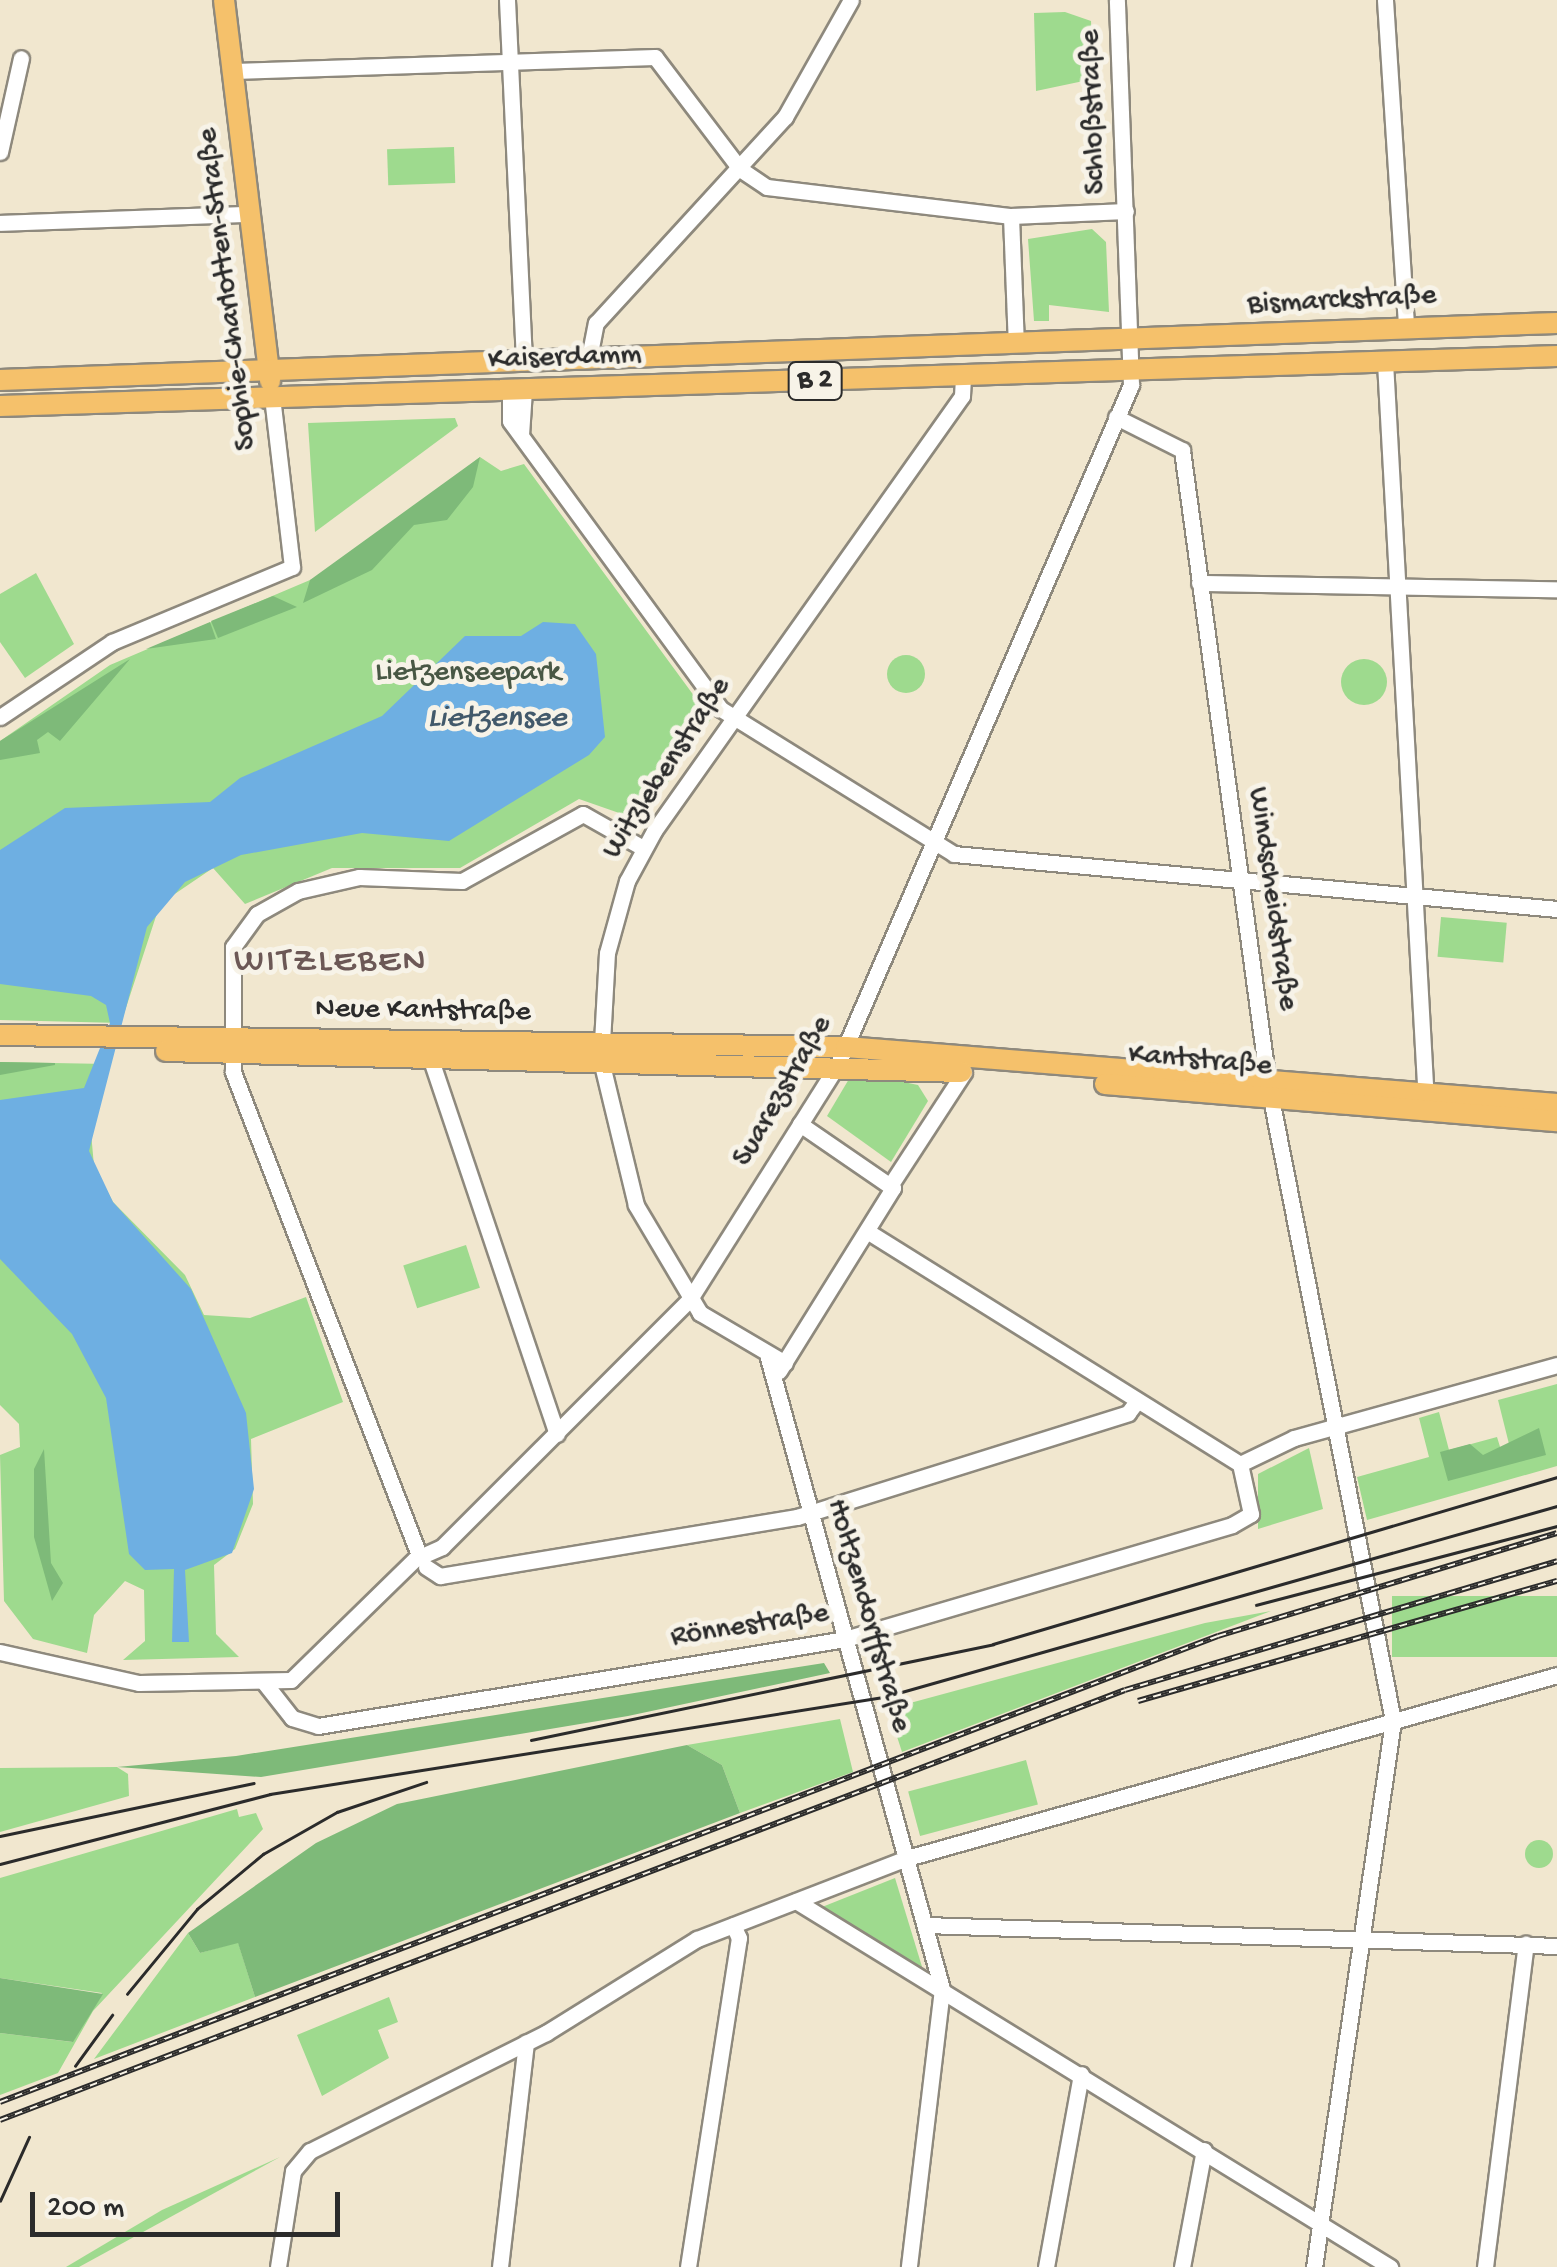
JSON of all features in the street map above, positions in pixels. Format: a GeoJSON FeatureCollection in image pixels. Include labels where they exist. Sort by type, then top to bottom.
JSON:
{"type":"FeatureCollection","features":[{"type":"Feature","properties":{"kind":"main road","name":"Sophie-Charlotten-Straße"},"geometry":{"type":"LineString","coordinates":[[224,0],[244,70],[250,214],[272,398]]}},
{"type":"Feature","properties":{"kind":"main road","name":"Bismarckstraße"},"geometry":{"type":"LineString","coordinates":[[1130,342],[1557,323]]}},
{"type":"Feature","properties":{"kind":"main road","name":"B 2"},"geometry":{"type":"LineString","coordinates":[[1016,344],[1130,342]]}},
{"type":"Feature","properties":{"kind":"main road","name":"Kaiserdamm"},"geometry":{"type":"LineString","coordinates":[[0,380],[1016,344]]}},
{"type":"Feature","properties":{"kind":"main road","name":"Bismarckstraße"},"geometry":{"type":"LineString","coordinates":[[1131,372],[1557,356]]}},
{"type":"Feature","properties":{"kind":"main road"},"geometry":{"type":"LineString","coordinates":[[304,368],[305,396]]}},
{"type":"Feature","properties":{"kind":"main road","name":"Kaiserdamm"},"geometry":{"type":"LineString","coordinates":[[0,406],[1131,372]]}},
{"type":"Feature","properties":{"kind":"main road","name":"Neue Kantstraße"},"geometry":{"type":"LineString","coordinates":[[0,1035],[80,1043]]}},
{"type":"Feature","properties":{"kind":"main road","name":"Neue Kantstraße"},"geometry":{"type":"LineString","coordinates":[[0,1048],[112,1043],[842,1055]]}},
{"type":"Feature","properties":{"kind":"main road","name":"Kantstraße"},"geometry":{"type":"LineString","coordinates":[[842,1055],[964,1072],[1270,1090]]}},
{"type":"Feature","properties":{"kind":"main road","name":"Kantstraße"},"geometry":{"type":"LineString","coordinates":[[842,1055],[1426,1103],[1557,1121]]}},
{"type":"Feature","properties":{"kind":"main road","name":"Kantstraße"},"geometry":{"type":"LineString","coordinates":[[1426,1103],[1557,1104]]}},
{"type":"Feature","properties":{"kind":"street"},"geometry":{"type":"LineString","coordinates":[[508,0],[524,361]]}},
{"type":"Feature","properties":{"kind":"street"},"geometry":{"type":"LineString","coordinates":[[589,358],[596,323],[785,117],[851,0]]}},
{"type":"Feature","properties":{"kind":"street"},"geometry":{"type":"LineString","coordinates":[[1385,0],[1406,329]]}},
{"type":"Feature","properties":{"kind":"street","name":"Schloßstraße"},"geometry":{"type":"LineString","coordinates":[[1118,4],[1118,212],[1131,372]]}},
{"type":"Feature","properties":{"kind":"street"},"geometry":{"type":"LineString","coordinates":[[0,152],[21,58]]}},
{"type":"Feature","properties":{"kind":"street"},"geometry":{"type":"LineString","coordinates":[[244,70],[662,59],[740,169],[775,189],[1011,216],[1118,212]]}},
{"type":"Feature","properties":{"kind":"street"},"geometry":{"type":"LineString","coordinates":[[0,222],[250,214]]}},
{"type":"Feature","properties":{"kind":"street"},"geometry":{"type":"LineString","coordinates":[[1011,216],[1016,344]]}},
{"type":"Feature","properties":{"kind":"street"},"geometry":{"type":"LineString","coordinates":[[1385,362],[1426,1103]]}},
{"type":"Feature","properties":{"kind":"street","name":"Suarezstraße"},"geometry":{"type":"LineString","coordinates":[[266,1681],[291,1680],[442,1547],[690,1299],[842,1055],[937,843],[1116,417],[1131,372]]}},
{"type":"Feature","properties":{"kind":"street","name":"Witzlebenstraße"},"geometry":{"type":"LineString","coordinates":[[785,1363],[690,1299],[636,1205],[600,1052],[607,953],[643,848],[962,396],[962,377]]}},
{"type":"Feature","properties":{"kind":"street"},"geometry":{"type":"LineString","coordinates":[[517,390],[521,435],[733,718],[954,854],[1557,909]]}},
{"type":"Feature","properties":{"kind":"street","name":"Sophie-Charlotten-Straße"},"geometry":{"type":"LineString","coordinates":[[0,717],[112,642],[288,569],[272,398]]}},
{"type":"Feature","properties":{"kind":"street","name":"Windscheidstraße"},"geometry":{"type":"LineString","coordinates":[[1116,417],[1182,450],[1270,1090],[1332,1427],[1393,1721],[1365,1936],[1314,2267]]}},
{"type":"Feature","properties":{"kind":"street"},"geometry":{"type":"LineString","coordinates":[[1200,583],[1557,588]]}},
{"type":"Feature","properties":{"kind":"street"},"geometry":{"type":"LineString","coordinates":[[643,848],[583,814],[462,881],[347,878],[283,898],[249,921],[233,947],[229,1045],[423,1561],[440,1576],[809,1512],[1128,1414],[1138,1401]]}},
{"type":"Feature","properties":{"kind":"street"},"geometry":{"type":"LineString","coordinates":[[428,1049],[556,1434]]}},
{"type":"Feature","properties":{"kind":"street"},"geometry":{"type":"LineString","coordinates":[[772,1389],[964,1072]]}},
{"type":"Feature","properties":{"kind":"street"},"geometry":{"type":"LineString","coordinates":[[800,1124],[893,1184]]}},
{"type":"Feature","properties":{"kind":"street"},"geometry":{"type":"LineString","coordinates":[[867,1231],[1240,1464],[1332,1427],[1557,1365]]}},
{"type":"Feature","properties":{"kind":"street","name":"Holtzendorffstraße"},"geometry":{"type":"LineString","coordinates":[[767,1354],[772,1389],[942,1990]]}},
{"type":"Feature","properties":{"kind":"street","name":"Rönnestraße"},"geometry":{"type":"LineString","coordinates":[[266,1681],[292,1718],[318,1726],[845,1639],[1251,1514],[1240,1464]]}},
{"type":"Feature","properties":{"kind":"street"},"geometry":{"type":"LineString","coordinates":[[0,1652],[139,1684],[266,1681]]}},
{"type":"Feature","properties":{"kind":"street"},"geometry":{"type":"LineString","coordinates":[[278,2267],[293,2171],[310,2152],[526,2043],[733,1925],[907,1858],[1557,1676]]}},
{"type":"Feature","properties":{"kind":"street"},"geometry":{"type":"LineString","coordinates":[[796,1901],[1390,2267]]}},
{"type":"Feature","properties":{"kind":"street"},"geometry":{"type":"LineString","coordinates":[[925,1924],[1365,1936],[1557,1946]]}},
{"type":"Feature","properties":{"kind":"street"},"geometry":{"type":"LineString","coordinates":[[688,2267],[739,1938],[733,1925]]}},
{"type":"Feature","properties":{"kind":"street"},"geometry":{"type":"LineString","coordinates":[[1485,2267],[1526,1944]]}},
{"type":"Feature","properties":{"kind":"street"},"geometry":{"type":"LineString","coordinates":[[904,2264],[942,1990]]}},
{"type":"Feature","properties":{"kind":"street"},"geometry":{"type":"LineString","coordinates":[[500,2267],[526,2043]]}},
{"type":"Feature","properties":{"kind":"street"},"geometry":{"type":"LineString","coordinates":[[1046,2267],[1080,2074]]}},
{"type":"Feature","properties":{"kind":"street"},"geometry":{"type":"LineString","coordinates":[[1182,2267],[1204,2150]]}},
{"type":"Feature","properties":{"kind":"green space"},"geometry":{"type":"Polygon","coordinates":[[[1065,12],[1091,21],[1093,79],[1036,91],[1034,13],[1065,12]]]}},
{"type":"Feature","properties":{"kind":"green space"},"geometry":{"type":"Polygon","coordinates":[[[454,147],[455,183],[388,185],[387,149],[454,147]]]}},
{"type":"Feature","properties":{"kind":"green space"},"geometry":{"type":"Polygon","coordinates":[[[1092,229],[1106,242],[1109,312],[1049,305],[1049,321],[1034,321],[1028,239],[1092,229]]]}},
{"type":"Feature","properties":{"kind":"green space"},"geometry":{"type":"Polygon","coordinates":[[[455,418],[458,426],[315,532],[308,423],[455,418]]]}},
{"type":"Feature","properties":{"kind":"green space","name":"Lietzenseepark"},"geometry":{"type":"Polygon","coordinates":[[[480,457],[501,471],[524,464],[711,719],[642,821],[579,799],[460,868],[332,868],[245,904],[213,868],[160,904],[121,1023],[0,1020],[0,741],[110,665],[336,569],[480,457]]]}},
{"type":"Feature","properties":{"kind":"green space"},"geometry":{"type":"Polygon","coordinates":[[[480,457],[473,487],[447,520],[414,525],[372,570],[303,603],[310,580],[480,457]]]}},
{"type":"Feature","properties":{"kind":"green space"},"geometry":{"type":"Polygon","coordinates":[[[36,573],[74,644],[25,678],[0,642],[0,594],[36,573]]]}},
{"type":"Feature","properties":{"kind":"green space"},"geometry":{"type":"Polygon","coordinates":[[[273,596],[297,607],[218,638],[211,621],[273,596]]]}},
{"type":"Feature","properties":{"kind":"green space"},"geometry":{"type":"Polygon","coordinates":[[[210,622],[216,639],[146,649],[210,622]]]}},
{"type":"Feature","properties":{"kind":"green space"},"geometry":{"type":"Polygon","coordinates":[[[906,655],[919,661],[925,674],[919,687],[906,693],[893,687],[887,674],[893,661],[906,655]]]}},
{"type":"Feature","properties":{"kind":"green space"},"geometry":{"type":"Polygon","coordinates":[[[130,659],[60,741],[48,732],[37,740],[40,753],[0,760],[0,741],[130,659]]]}},
{"type":"Feature","properties":{"kind":"green space"},"geometry":{"type":"Polygon","coordinates":[[[1364,659],[1380,666],[1387,682],[1380,698],[1364,705],[1348,698],[1341,682],[1348,666],[1364,659]]]}},
{"type":"Feature","properties":{"kind":"green space"},"geometry":{"type":"Polygon","coordinates":[[[1441,917],[1507,923],[1503,963],[1438,957],[1441,917]]]}},
{"type":"Feature","properties":{"kind":"green space"},"geometry":{"type":"Polygon","coordinates":[[[0,1062],[107,1064],[90,1121],[94,1166],[113,1202],[185,1275],[204,1315],[250,1318],[306,1297],[343,1402],[251,1439],[253,1504],[235,1549],[214,1565],[216,1634],[239,1657],[123,1660],[145,1641],[144,1590],[125,1581],[94,1615],[87,1653],[33,1639],[4,1601],[0,1455],[20,1447],[19,1424],[0,1405],[0,1062]]]}},
{"type":"Feature","properties":{"kind":"green space"},"geometry":{"type":"Polygon","coordinates":[[[0,1062],[55,1063],[55,1065],[0,1075],[0,1062]]]}},
{"type":"Feature","properties":{"kind":"green space"},"geometry":{"type":"Polygon","coordinates":[[[884,1078],[918,1085],[928,1101],[891,1162],[827,1116],[849,1079],[884,1078]]]}},
{"type":"Feature","properties":{"kind":"green space"},"geometry":{"type":"Polygon","coordinates":[[[466,1245],[480,1288],[417,1308],[403,1265],[466,1245]]]}},
{"type":"Feature","properties":{"kind":"green space"},"geometry":{"type":"Polygon","coordinates":[[[1557,1384],[1557,1466],[1367,1520],[1357,1477],[1429,1457],[1419,1418],[1439,1412],[1449,1450],[1497,1437],[1501,1450],[1510,1448],[1498,1400],[1557,1384]]]}},
{"type":"Feature","properties":{"kind":"green space"},"geometry":{"type":"Polygon","coordinates":[[[1539,1428],[1546,1455],[1448,1481],[1440,1452],[1470,1444],[1483,1455],[1539,1428]]]}},
{"type":"Feature","properties":{"kind":"green space"},"geometry":{"type":"Polygon","coordinates":[[[1309,1448],[1323,1509],[1258,1529],[1258,1474],[1309,1448]]]}},
{"type":"Feature","properties":{"kind":"green space"},"geometry":{"type":"Polygon","coordinates":[[[44,1449],[51,1563],[63,1583],[52,1601],[34,1537],[34,1469],[44,1449]]]}},
{"type":"Feature","properties":{"kind":"green space"},"geometry":{"type":"Polygon","coordinates":[[[1392,1596],[1557,1596],[1557,1657],[1392,1657],[1392,1596]]]}},
{"type":"Feature","properties":{"kind":"green space"},"geometry":{"type":"Polygon","coordinates":[[[1271,1611],[902,1752],[888,1709],[1205,1623],[1271,1611]]]}},
{"type":"Feature","properties":{"kind":"green space"},"geometry":{"type":"Polygon","coordinates":[[[824,1663],[830,1673],[628,1716],[261,1777],[117,1767],[236,1756],[824,1663]]]}},
{"type":"Feature","properties":{"kind":"green space"},"geometry":{"type":"Polygon","coordinates":[[[840,1719],[853,1772],[740,1813],[722,1765],[687,1745],[840,1719]]]}},
{"type":"Feature","properties":{"kind":"green space"},"geometry":{"type":"Polygon","coordinates":[[[687,1745],[722,1765],[740,1813],[255,1997],[238,1943],[200,1953],[188,1933],[316,1843],[397,1804],[687,1745]]]}},
{"type":"Feature","properties":{"kind":"green space"},"geometry":{"type":"Polygon","coordinates":[[[1026,1760],[1038,1804],[920,1836],[908,1792],[1026,1760]]]}},
{"type":"Feature","properties":{"kind":"green space"},"geometry":{"type":"Polygon","coordinates":[[[117,1767],[128,1774],[129,1796],[0,1832],[0,1768],[117,1767]]]}},
{"type":"Feature","properties":{"kind":"green space"},"geometry":{"type":"Polygon","coordinates":[[[237,1809],[239,1817],[256,1813],[263,1829],[93,2011],[58,2073],[0,2095],[0,2033],[72,2042],[102,1993],[0,1978],[0,1878],[237,1809]]]}},
{"type":"Feature","properties":{"kind":"green space"},"geometry":{"type":"Polygon","coordinates":[[[1539,1840],[1549,1844],[1553,1854],[1549,1864],[1539,1868],[1529,1864],[1525,1854],[1529,1844],[1539,1840]]]}},
{"type":"Feature","properties":{"kind":"green space"},"geometry":{"type":"Polygon","coordinates":[[[895,1878],[923,1970],[822,1907],[895,1878]]]}},
{"type":"Feature","properties":{"kind":"green space"},"geometry":{"type":"Polygon","coordinates":[[[188,1933],[200,1953],[238,1942],[255,1997],[94,2059],[188,1933]]]}},
{"type":"Feature","properties":{"kind":"green space"},"geometry":{"type":"Polygon","coordinates":[[[0,1978],[103,1994],[73,2042],[0,2033],[0,1978]]]}},
{"type":"Feature","properties":{"kind":"green space"},"geometry":{"type":"Polygon","coordinates":[[[389,1997],[398,2022],[378,2030],[389,2058],[322,2096],[297,2035],[389,1997]]]}},
{"type":"Feature","properties":{"kind":"green space"},"geometry":{"type":"Polygon","coordinates":[[[280,2157],[79,2267],[66,2267],[162,2210],[280,2157]]]}},
{"type":"Feature","properties":{"kind":"water","name":"Lietzensee"},"geometry":{"type":"Polygon","coordinates":[[[543,622],[575,624],[596,654],[605,737],[589,755],[449,841],[362,833],[241,855],[185,882],[147,927],[89,1151],[113,1202],[191,1289],[246,1413],[254,1489],[232,1553],[185,1570],[189,1642],[172,1642],[174,1569],[145,1570],[129,1554],[106,1398],[72,1334],[0,1259],[0,1100],[84,1088],[110,1023],[106,1005],[91,996],[0,984],[0,850],[65,808],[210,802],[240,778],[382,716],[465,636],[521,636],[543,622]]]}},
{"type":"Feature","properties":{"kind":"tram line"},"geometry":{"type":"LineString","coordinates":[[531,1740],[993,1644],[1557,1477]]}},
{"type":"Feature","properties":{"kind":"tram line"},"geometry":{"type":"LineString","coordinates":[[0,1864],[270,1794],[884,1697],[1557,1506]]}},
{"type":"Feature","properties":{"kind":"tram line"},"geometry":{"type":"LineString","coordinates":[[1256,1605],[1557,1526]]}},
{"type":"Feature","properties":{"kind":"tram line"},"geometry":{"type":"LineString","coordinates":[[127,1994],[197,1909],[263,1854],[337,1812],[426,1782]]}},
{"type":"Feature","properties":{"kind":"tram line"},"geometry":{"type":"LineString","coordinates":[[0,1836],[254,1783]]}},
{"type":"Feature","properties":{"kind":"tram line"},"geometry":{"type":"LineString","coordinates":[[75,2066],[112,2015]]}},
{"type":"Feature","properties":{"kind":"tram line"},"geometry":{"type":"LineString","coordinates":[[0,2201],[29,2137]]}},
{"type":"Feature","properties":{"kind":"railway"},"geometry":{"type":"LineString","coordinates":[[0,2102],[1218,1636],[1557,1533]]}},
{"type":"Feature","properties":{"kind":"railway"},"geometry":{"type":"LineString","coordinates":[[0,2120],[1125,1690],[1557,1561]]}},
{"type":"Feature","properties":{"kind":"railway"},"geometry":{"type":"LineString","coordinates":[[1138,1701],[1557,1581]]}},
{"type":"Feature","properties":{"kind":"district","name":"WITZLEBEN"},"geometry":{"type":"Point","coordinates":[331,963]}}]}
